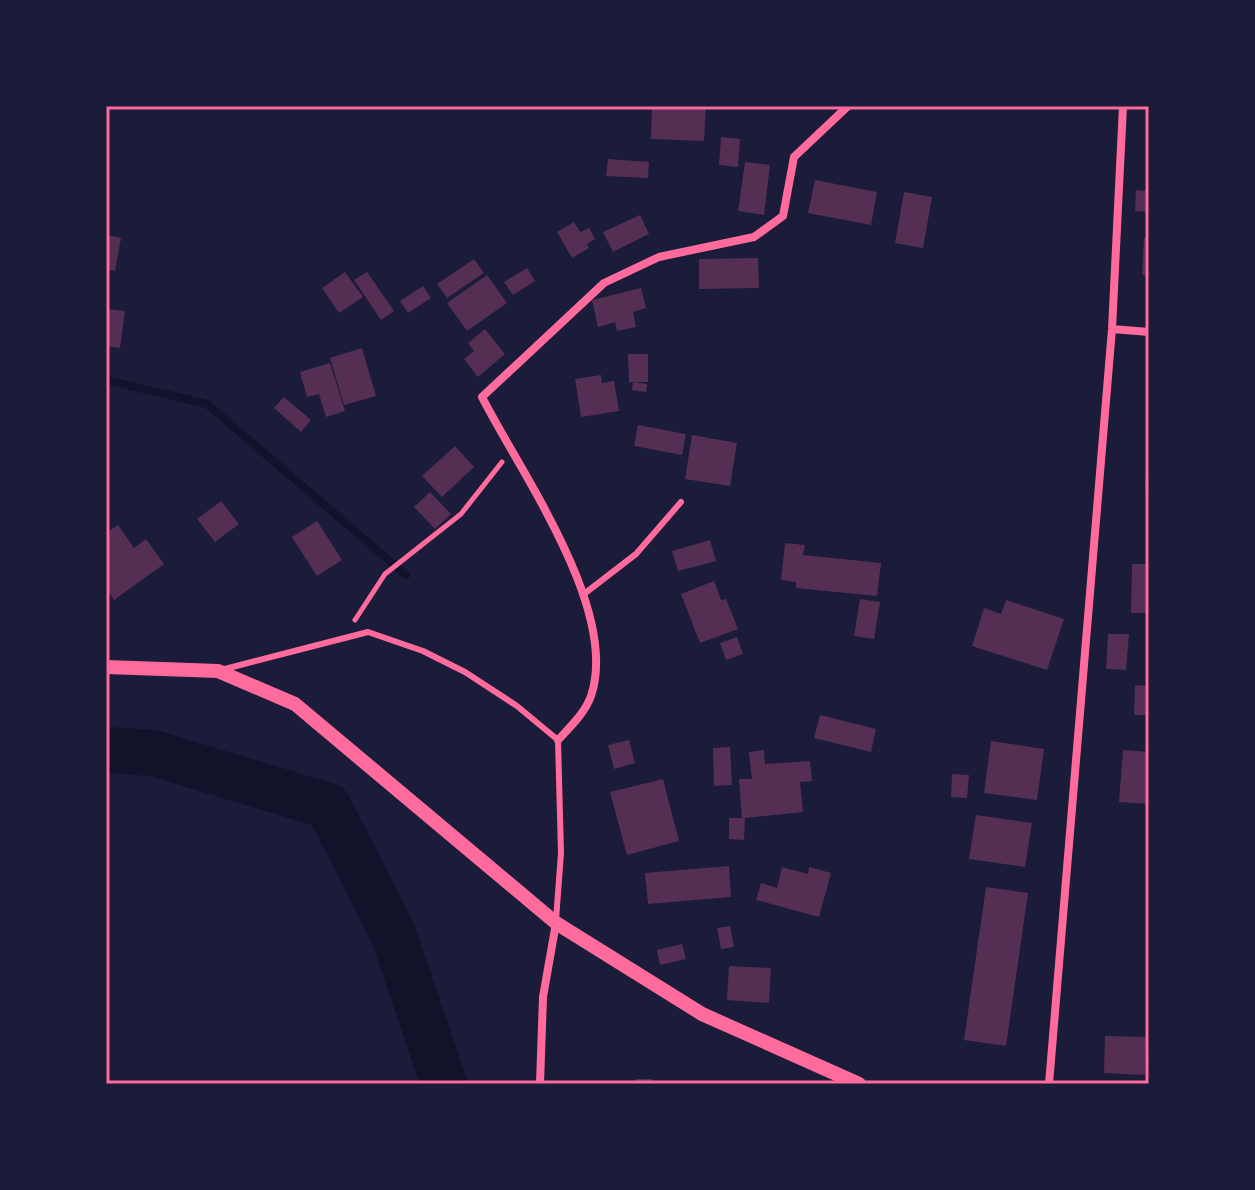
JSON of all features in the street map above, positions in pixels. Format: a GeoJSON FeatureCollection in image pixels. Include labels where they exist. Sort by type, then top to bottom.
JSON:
{"type":"FeatureCollection","features":[{"type":"Feature","properties":{"kind":"street"},"geometry":{"type":"LineString","coordinates":[[558,740],[580,716],[594,686],[593,633],[584,594],[549,518],[482,397],[604,283],[659,257],[754,237],[783,216],[794,157],[848,106]]}},
{"type":"Feature","properties":{"kind":"street"},"geometry":{"type":"LineString","coordinates":[[1049,1084],[1112,329],[1123,106]]}},
{"type":"Feature","properties":{"kind":"street"},"geometry":{"type":"LineString","coordinates":[[1112,329],[1149,332]]}},
{"type":"Feature","properties":{"kind":"street"},"geometry":{"type":"LineString","coordinates":[[106,667],[218,671],[295,704],[556,923],[702,1014],[859,1084]]}},
{"type":"Feature","properties":{"kind":"street"},"geometry":{"type":"LineString","coordinates":[[540,1084],[543,997],[556,923]]}},
{"type":"Feature","properties":{"kind":"lane"},"geometry":{"type":"LineString","coordinates":[[584,594],[636,554],[681,502]]}},
{"type":"Feature","properties":{"kind":"lane"},"geometry":{"type":"LineString","coordinates":[[218,671],[368,632],[423,651],[517,706],[558,740],[561,853],[556,923]]}},
{"type":"Feature","properties":{"kind":"path"},"geometry":{"type":"LineString","coordinates":[[348,635],[360,607],[392,569],[461,514],[510,452]]}},
{"type":"Feature","properties":{"kind":"building"},"geometry":{"type":"Polygon","coordinates":[[[652,106],[706,106],[704,141],[651,139],[652,106]]]}},
{"type":"Feature","properties":{"kind":"building"},"geometry":{"type":"Polygon","coordinates":[[[721,137],[740,139],[738,167],[719,165],[721,137]]]}},
{"type":"Feature","properties":{"kind":"building"},"geometry":{"type":"Polygon","coordinates":[[[608,159],[649,162],[648,178],[606,176],[608,159]]]}},
{"type":"Feature","properties":{"kind":"building"},"geometry":{"type":"Polygon","coordinates":[[[745,162],[770,165],[764,215],[738,211],[745,162]]]}},
{"type":"Feature","properties":{"kind":"building"},"geometry":{"type":"Polygon","coordinates":[[[815,180],[877,192],[871,225],[808,213],[815,180]]]}},
{"type":"Feature","properties":{"kind":"building"},"geometry":{"type":"Polygon","coordinates":[[[1136,190],[1149,191],[1149,212],[1135,211],[1136,190]]]}},
{"type":"Feature","properties":{"kind":"building"},"geometry":{"type":"Polygon","coordinates":[[[904,192],[932,197],[923,248],[895,243],[904,192]]]}},
{"type":"Feature","properties":{"kind":"building"},"geometry":{"type":"Polygon","coordinates":[[[640,215],[649,234],[613,252],[603,232],[640,215]]]}},
{"type":"Feature","properties":{"kind":"building"},"geometry":{"type":"Polygon","coordinates":[[[574,222],[580,232],[589,228],[595,239],[587,244],[589,248],[572,258],[557,232],[574,222]]]}},
{"type":"Feature","properties":{"kind":"building"},"geometry":{"type":"Polygon","coordinates":[[[106,235],[121,238],[115,271],[106,269],[106,235]]]}},
{"type":"Feature","properties":{"kind":"building"},"geometry":{"type":"Polygon","coordinates":[[[1144,238],[1149,238],[1149,276],[1142,275],[1144,238]]]}},
{"type":"Feature","properties":{"kind":"building"},"geometry":{"type":"Polygon","coordinates":[[[758,258],[759,288],[699,289],[699,259],[758,258]]]}},
{"type":"Feature","properties":{"kind":"building"},"geometry":{"type":"Polygon","coordinates":[[[474,259],[484,273],[447,298],[437,284],[474,259]]]}},
{"type":"Feature","properties":{"kind":"building"},"geometry":{"type":"Polygon","coordinates":[[[527,268],[535,281],[513,295],[504,282],[527,268]]]}},
{"type":"Feature","properties":{"kind":"building"},"geometry":{"type":"Polygon","coordinates":[[[345,272],[363,297],[339,313],[322,288],[345,272]]]}},
{"type":"Feature","properties":{"kind":"building"},"geometry":{"type":"Polygon","coordinates":[[[367,272],[394,311],[381,320],[354,280],[367,272]]]}},
{"type":"Feature","properties":{"kind":"building"},"geometry":{"type":"Polygon","coordinates":[[[487,275],[507,303],[467,331],[447,303],[487,275]]]}},
{"type":"Feature","properties":{"kind":"building"},"geometry":{"type":"Polygon","coordinates":[[[423,286],[431,298],[408,313],[400,301],[423,286]]]}},
{"type":"Feature","properties":{"kind":"building"},"geometry":{"type":"Polygon","coordinates":[[[641,288],[646,308],[633,312],[636,327],[617,331],[615,322],[598,327],[592,300],[641,288]]]}},
{"type":"Feature","properties":{"kind":"building"},"geometry":{"type":"Polygon","coordinates":[[[106,309],[125,311],[120,348],[106,346],[106,309]]]}},
{"type":"Feature","properties":{"kind":"building"},"geometry":{"type":"Polygon","coordinates":[[[485,329],[505,354],[478,377],[464,359],[474,351],[468,343],[485,329]]]}},
{"type":"Feature","properties":{"kind":"building"},"geometry":{"type":"Polygon","coordinates":[[[362,348],[376,396],[344,405],[330,358],[362,348]]]}},
{"type":"Feature","properties":{"kind":"building"},"geometry":{"type":"Polygon","coordinates":[[[628,354],[648,354],[648,382],[629,382],[628,354]]]}},
{"type":"Feature","properties":{"kind":"building"},"geometry":{"type":"Polygon","coordinates":[[[330,363],[345,411],[326,417],[319,394],[307,397],[300,372],[330,363]]]}},
{"type":"Feature","properties":{"kind":"building"},"geometry":{"type":"Polygon","coordinates":[[[601,375],[602,383],[614,381],[619,411],[581,417],[575,379],[601,375]]]}},
{"type":"Feature","properties":{"kind":"building"},"geometry":{"type":"Polygon","coordinates":[[[633,382],[647,384],[646,392],[632,390],[633,382]]]}},
{"type":"Feature","properties":{"kind":"building"},"geometry":{"type":"Polygon","coordinates":[[[284,397],[311,420],[301,432],[274,408],[284,397]]]}},
{"type":"Feature","properties":{"kind":"building"},"geometry":{"type":"Polygon","coordinates":[[[638,425],[686,434],[682,455],[634,446],[638,425]]]}},
{"type":"Feature","properties":{"kind":"building"},"geometry":{"type":"Polygon","coordinates":[[[692,435],[737,443],[730,486],[685,479],[692,435]]]}},
{"type":"Feature","properties":{"kind":"building"},"geometry":{"type":"Polygon","coordinates":[[[455,446],[474,467],[442,497],[422,476],[455,446]]]}},
{"type":"Feature","properties":{"kind":"building"},"geometry":{"type":"Polygon","coordinates":[[[1147,464],[1149,489],[1145,489],[1147,464]]]}},
{"type":"Feature","properties":{"kind":"building"},"geometry":{"type":"Polygon","coordinates":[[[430,492],[451,514],[435,529],[414,507],[430,492]]]}},
{"type":"Feature","properties":{"kind":"building"},"geometry":{"type":"Polygon","coordinates":[[[221,501],[239,524],[215,542],[197,519],[221,501]]]}},
{"type":"Feature","properties":{"kind":"building"},"geometry":{"type":"Polygon","coordinates":[[[317,521],[342,560],[317,576],[292,537],[317,521]]]}},
{"type":"Feature","properties":{"kind":"building"},"geometry":{"type":"Polygon","coordinates":[[[118,525],[134,548],[146,539],[164,564],[114,600],[106,588],[106,533],[118,525]]]}},
{"type":"Feature","properties":{"kind":"building"},"geometry":{"type":"Polygon","coordinates":[[[710,540],[716,561],[678,571],[672,551],[710,540]]]}},
{"type":"Feature","properties":{"kind":"building"},"geometry":{"type":"Polygon","coordinates":[[[785,543],[805,545],[803,555],[881,563],[877,596],[796,588],[796,582],[781,580],[785,543]]]}},
{"type":"Feature","properties":{"kind":"building"},"geometry":{"type":"Polygon","coordinates":[[[1132,564],[1149,564],[1149,613],[1131,613],[1132,564]]]}},
{"type":"Feature","properties":{"kind":"building"},"geometry":{"type":"Polygon","coordinates":[[[714,581],[721,600],[726,599],[738,629],[700,643],[681,594],[714,581]]]}},
{"type":"Feature","properties":{"kind":"building"},"geometry":{"type":"Polygon","coordinates":[[[860,599],[880,602],[874,639],[854,636],[860,599]]]}},
{"type":"Feature","properties":{"kind":"building"},"geometry":{"type":"Polygon","coordinates":[[[1006,600],[1064,619],[1047,670],[972,646],[984,608],[1001,614],[1006,600]]]}},
{"type":"Feature","properties":{"kind":"building"},"geometry":{"type":"Polygon","coordinates":[[[1108,634],[1129,634],[1126,670],[1106,669],[1108,634]]]}},
{"type":"Feature","properties":{"kind":"building"},"geometry":{"type":"Polygon","coordinates":[[[737,637],[743,654],[726,660],[720,643],[737,637]]]}},
{"type":"Feature","properties":{"kind":"building"},"geometry":{"type":"Polygon","coordinates":[[[1135,685],[1149,686],[1149,715],[1134,715],[1135,685]]]}},
{"type":"Feature","properties":{"kind":"building"},"geometry":{"type":"Polygon","coordinates":[[[820,715],[876,729],[871,752],[814,738],[820,715]]]}},
{"type":"Feature","properties":{"kind":"building"},"geometry":{"type":"Polygon","coordinates":[[[629,740],[635,763],[614,769],[608,745],[629,740]]]}},
{"type":"Feature","properties":{"kind":"building"},"geometry":{"type":"Polygon","coordinates":[[[991,741],[1044,749],[1037,800],[984,793],[991,741]]]}},
{"type":"Feature","properties":{"kind":"building"},"geometry":{"type":"Polygon","coordinates":[[[730,747],[732,785],[714,786],[713,748],[730,747]]]}},
{"type":"Feature","properties":{"kind":"building"},"geometry":{"type":"Polygon","coordinates":[[[764,750],[765,764],[810,761],[812,781],[800,782],[803,812],[745,818],[744,840],[729,839],[729,818],[742,818],[739,779],[752,779],[749,752],[764,750]]]}},
{"type":"Feature","properties":{"kind":"building"},"geometry":{"type":"Polygon","coordinates":[[[1123,750],[1149,752],[1149,804],[1119,802],[1123,750]]]}},
{"type":"Feature","properties":{"kind":"building"},"geometry":{"type":"Polygon","coordinates":[[[952,774],[969,775],[967,798],[951,797],[952,774]]]}},
{"type":"Feature","properties":{"kind":"building"},"geometry":{"type":"Polygon","coordinates":[[[663,779],[679,841],[627,855],[610,792],[663,779]]]}},
{"type":"Feature","properties":{"kind":"building"},"geometry":{"type":"Polygon","coordinates":[[[976,815],[1032,823],[1025,867],[969,859],[976,815]]]}},
{"type":"Feature","properties":{"kind":"building"},"geometry":{"type":"Polygon","coordinates":[[[729,866],[731,897],[648,904],[645,873],[729,866]]]}},
{"type":"Feature","properties":{"kind":"building"},"geometry":{"type":"Polygon","coordinates":[[[782,867],[808,874],[809,867],[831,873],[819,917],[756,900],[761,883],[777,888],[782,867]]]}},
{"type":"Feature","properties":{"kind":"building"},"geometry":{"type":"Polygon","coordinates":[[[986,887],[1028,893],[1006,1046],[964,1040],[986,887]]]}},
{"type":"Feature","properties":{"kind":"building"},"geometry":{"type":"Polygon","coordinates":[[[730,926],[734,947],[721,949],[717,928],[730,926]]]}},
{"type":"Feature","properties":{"kind":"building"},"geometry":{"type":"Polygon","coordinates":[[[682,944],[686,959],[660,965],[657,950],[682,944]]]}},
{"type":"Feature","properties":{"kind":"building"},"geometry":{"type":"Polygon","coordinates":[[[729,966],[771,968],[769,1003],[727,1000],[729,966]]]}},
{"type":"Feature","properties":{"kind":"building"},"geometry":{"type":"Polygon","coordinates":[[[1105,1036],[1146,1037],[1145,1075],[1104,1073],[1105,1036]]]}},
{"type":"Feature","properties":{"kind":"building"},"geometry":{"type":"Polygon","coordinates":[[[636,1079],[652,1079],[652,1084],[636,1084],[636,1079]]]}},
{"type":"Feature","properties":{"kind":"waterway"},"geometry":{"type":"LineString","coordinates":[[106,380],[207,404],[406,575]]}},
{"type":"Feature","properties":{"kind":"waterway"},"geometry":{"type":"LineString","coordinates":[[106,750],[153,753],[328,806],[393,933],[444,1084]]}}]}
